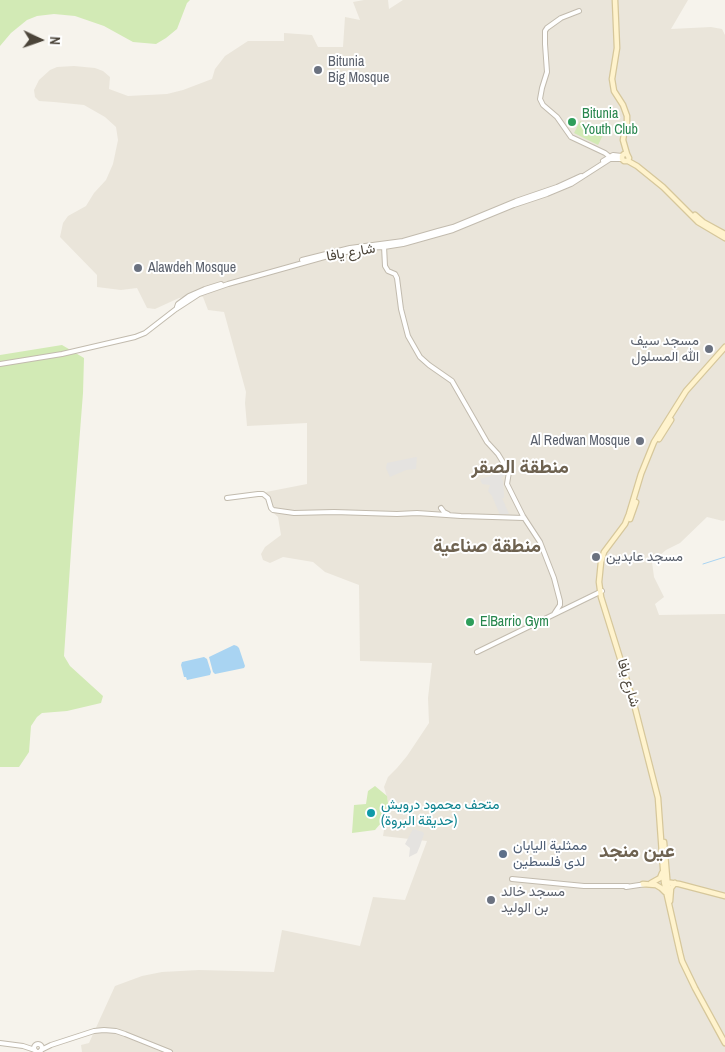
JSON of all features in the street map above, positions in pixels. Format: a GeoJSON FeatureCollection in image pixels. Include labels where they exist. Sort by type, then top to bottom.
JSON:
{"type":"FeatureCollection","features":[{"type":"Feature","properties":{"kind":"main road"},"geometry":{"type":"LineString","coordinates":[[615,0],[617,48],[612,79],[614,91],[627,116],[627,125],[623,137],[625,157],[663,187],[698,222],[725,238]]}},
{"type":"Feature","properties":{"kind":"main road"},"geometry":{"type":"LineString","coordinates":[[625,157],[638,163],[673,192],[699,218],[725,234]]}},
{"type":"Feature","properties":{"kind":"main road","name":"شارع يافا"},"geometry":{"type":"LineString","coordinates":[[725,347],[686,391],[654,442],[644,464],[625,524],[604,552],[600,570],[601,591],[625,671],[659,805],[666,895],[682,961],[725,1043]]}},
{"type":"Feature","properties":{"kind":"main road","name":"شارع يافا"},"geometry":{"type":"LineString","coordinates":[[601,591],[601,574],[605,557],[610,546],[631,517],[644,470],[658,441],[689,392],[725,351]]}},
{"type":"Feature","properties":{"kind":"main road"},"geometry":{"type":"LineString","coordinates":[[652,883],[660,878],[664,871],[677,884]]}},
{"type":"Feature","properties":{"kind":"main road"},"geometry":{"type":"LineString","coordinates":[[665,882],[725,896]]}},
{"type":"Feature","properties":{"kind":"main road","name":"شارع يافا"},"geometry":{"type":"LineString","coordinates":[[665,882],[685,962],[725,1039]]}},
{"type":"Feature","properties":{"kind":"main road"},"geometry":{"type":"LineString","coordinates":[[644,884],[658,886],[666,895]]}},
{"type":"Feature","properties":{"kind":"main road"},"geometry":{"type":"LineString","coordinates":[[670,901],[671,888],[677,884]]}},
{"type":"Feature","properties":{"kind":"street"},"geometry":{"type":"LineString","coordinates":[[579,12],[561,18],[545,31],[544,44],[547,72],[540,99],[557,117],[571,137],[605,152],[611,158]]}},
{"type":"Feature","properties":{"kind":"street"},"geometry":{"type":"LineString","coordinates":[[0,364],[92,348],[97,345],[135,337],[145,333],[176,309],[178,304],[189,296],[205,289],[320,255],[359,246],[384,246],[453,227],[516,201],[557,187],[579,177],[611,158],[612,155],[625,157]]}},
{"type":"Feature","properties":{"kind":"street"},"geometry":{"type":"LineString","coordinates":[[384,246],[385,266],[397,278],[401,309],[408,336],[420,357],[452,381],[487,442],[498,454],[509,472],[507,484],[523,516],[540,542],[554,578],[560,601],[560,605],[554,614]]}},
{"type":"Feature","properties":{"kind":"street"},"geometry":{"type":"LineString","coordinates":[[227,498],[263,494],[268,498],[271,508],[274,510],[294,513],[438,514],[515,518],[523,516]]}},
{"type":"Feature","properties":{"kind":"street"},"geometry":{"type":"LineString","coordinates":[[438,514],[442,510],[450,515]]}},
{"type":"Feature","properties":{"kind":"street"},"geometry":{"type":"LineString","coordinates":[[477,652],[601,591]]}},
{"type":"Feature","properties":{"kind":"street"},"geometry":{"type":"LineString","coordinates":[[560,601],[571,606]]}},
{"type":"Feature","properties":{"kind":"street"},"geometry":{"type":"LineString","coordinates":[[512,880],[584,886],[628,886],[665,882]]}},
{"type":"Feature","properties":{"kind":"street"},"geometry":{"type":"LineString","coordinates":[[0,1042],[23,1046],[37,1051],[51,1044],[94,1031],[116,1031],[170,1052]]}},
{"type":"Feature","properties":{"kind":"street"},"geometry":{"type":"LineString","coordinates":[[37,1051],[41,1046],[38,1044]]}},
{"type":"Feature","properties":{"kind":"street"},"geometry":{"type":"LineString","coordinates":[[23,1046],[51,1044]]}},
{"type":"Feature","properties":{"kind":"shaded area"},"geometry":{"type":"Polygon","coordinates":[[[388,0],[389,9],[403,0],[688,0],[671,29],[711,27],[722,29],[725,35],[725,520],[707,517],[680,543],[666,550],[652,562],[654,577],[664,597],[655,604],[659,615],[725,614],[725,1052],[82,1052],[81,1045],[89,1043],[115,986],[142,976],[162,972],[199,970],[274,972],[282,930],[360,946],[373,897],[405,900],[427,841],[383,836],[390,808],[384,787],[388,777],[407,756],[429,723],[428,698],[432,663],[360,661],[359,585],[325,572],[313,562],[283,557],[270,563],[263,560],[261,554],[265,547],[281,535],[278,517],[269,509],[266,492],[307,484],[307,423],[247,426],[246,392],[224,312],[208,310],[203,297],[179,298],[155,309],[147,308],[137,288],[121,290],[97,287],[97,275],[60,237],[63,223],[68,216],[86,206],[94,193],[106,180],[113,164],[118,140],[116,127],[105,117],[84,105],[39,101],[35,97],[34,90],[39,80],[50,70],[57,67],[74,66],[95,68],[103,71],[110,77],[109,89],[128,96],[167,94],[212,79],[215,69],[225,56],[248,41],[284,41],[284,33],[312,35],[318,47],[343,47],[345,17],[360,20],[353,2],[388,0]]]}},
{"type":"Feature","properties":{"kind":"shaded area"},"geometry":{"type":"Polygon","coordinates":[[[417,457],[416,469],[406,470],[390,477],[386,468],[387,463],[417,457]]]}},
{"type":"Feature","properties":{"kind":"shaded area"},"geometry":{"type":"Polygon","coordinates":[[[505,472],[505,475],[501,478],[504,493],[504,498],[502,498],[509,514],[500,515],[488,491],[490,485],[482,484],[480,479],[505,472]]]}},
{"type":"Feature","properties":{"kind":"shaded area"},"geometry":{"type":"Polygon","coordinates":[[[413,829],[424,834],[417,853],[409,857],[410,848],[405,844],[413,829]]]}},
{"type":"Feature","properties":{"kind":"green space"},"geometry":{"type":"Polygon","coordinates":[[[0,0],[190,0],[187,3],[177,29],[156,44],[133,42],[104,26],[75,16],[54,14],[37,16],[27,20],[11,33],[0,46],[0,0]]]}},
{"type":"Feature","properties":{"kind":"green space"},"geometry":{"type":"Polygon","coordinates":[[[580,121],[604,133],[598,145],[574,133],[580,121]]]}},
{"type":"Feature","properties":{"kind":"green space"},"geometry":{"type":"Polygon","coordinates":[[[62,345],[84,358],[64,656],[70,666],[103,696],[101,703],[67,711],[42,713],[31,726],[29,752],[19,767],[0,767],[0,355],[62,345]]]}},
{"type":"Feature","properties":{"kind":"green space","name":"متحف محمود درويش (حديقة البروة)"},"geometry":{"type":"Polygon","coordinates":[[[375,786],[387,796],[389,809],[387,816],[375,830],[352,833],[354,805],[366,804],[368,791],[375,786]]]}},
{"type":"Feature","properties":{"kind":"water"},"geometry":{"type":"Polygon","coordinates":[[[234,645],[239,648],[244,668],[215,674],[209,657],[234,645]]]}},
{"type":"Feature","properties":{"kind":"water"},"geometry":{"type":"Polygon","coordinates":[[[204,657],[207,659],[211,672],[210,675],[187,680],[184,677],[182,662],[204,657]]]}},
{"type":"Feature","properties":{"kind":"waterway"},"geometry":{"type":"LineString","coordinates":[[703,564],[725,557]]}},
{"type":"Feature","properties":{"kind":"place","name":"Bitunia Big Mosque"},"geometry":{"type":"Point","coordinates":[318,70]}},
{"type":"Feature","properties":{"kind":"place","name":"Bitunia Youth Club"},"geometry":{"type":"Point","coordinates":[572,122]}},
{"type":"Feature","properties":{"kind":"place","name":"Alawdeh Mosque"},"geometry":{"type":"Point","coordinates":[138,268]}},
{"type":"Feature","properties":{"kind":"place","name":"مسجد سيف الله المسلول"},"geometry":{"type":"Point","coordinates":[709,349]}},
{"type":"Feature","properties":{"kind":"place","name":"Al Redwan Mosque"},"geometry":{"type":"Point","coordinates":[640,441]}},
{"type":"Feature","properties":{"kind":"place","name":"مسجد عابدين"},"geometry":{"type":"Point","coordinates":[596,557]}},
{"type":"Feature","properties":{"kind":"place","name":"ElBarrio Gym"},"geometry":{"type":"Point","coordinates":[470,622]}},
{"type":"Feature","properties":{"kind":"place","name":"متحف محمود درويش (حديقة البروة)"},"geometry":{"type":"Point","coordinates":[371,813]}},
{"type":"Feature","properties":{"kind":"place","name":"ممثلية اليابان لدى فلسطين"},"geometry":{"type":"Point","coordinates":[503,854]}},
{"type":"Feature","properties":{"kind":"place","name":"مسجد خالد بن الوليد"},"geometry":{"type":"Point","coordinates":[491,900]}},
{"type":"Feature","properties":{"kind":"district","name":"منطقة الصقر"},"geometry":{"type":"Point","coordinates":[520,468]}},
{"type":"Feature","properties":{"kind":"district","name":"منطقة صناعية"},"geometry":{"type":"Point","coordinates":[487,547]}},
{"type":"Feature","properties":{"kind":"district","name":"عين منجد"},"geometry":{"type":"Point","coordinates":[637,852]}}]}
